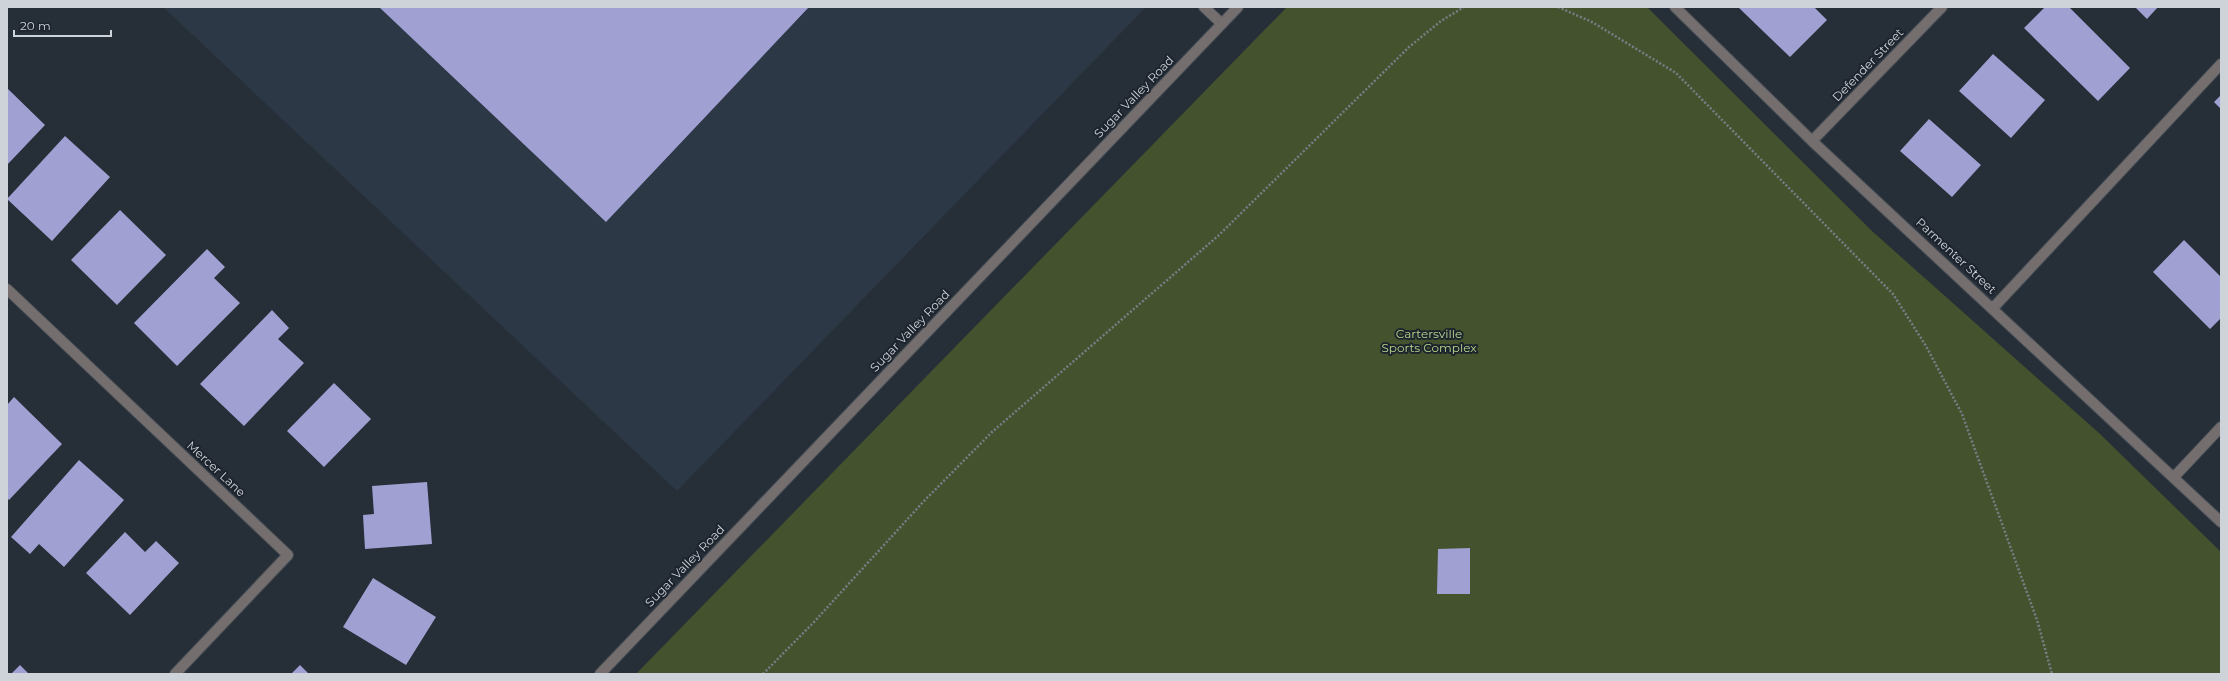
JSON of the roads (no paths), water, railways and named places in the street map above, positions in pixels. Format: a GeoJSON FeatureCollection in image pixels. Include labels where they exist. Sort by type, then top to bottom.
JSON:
{"type":"FeatureCollection","features":[{"type":"Feature","properties":{"kind":"street"},"geometry":{"type":"LineString","coordinates":[[1204,7],[1222,24]]}},
{"type":"Feature","properties":{"kind":"street","name":"Sugar Valley Road"},"geometry":{"type":"LineString","coordinates":[[600,674],[1238,7]]}},
{"type":"Feature","properties":{"kind":"street","name":"Parmenter Street"},"geometry":{"type":"LineString","coordinates":[[1675,7],[1812,141],[2221,522]]}},
{"type":"Feature","properties":{"kind":"street","name":"Defender Street"},"geometry":{"type":"LineString","coordinates":[[1812,141],[1942,7]]}},
{"type":"Feature","properties":{"kind":"street"},"geometry":{"type":"LineString","coordinates":[[1993,308],[2221,64]]}},
{"type":"Feature","properties":{"kind":"street","name":"Mercer Lane"},"geometry":{"type":"LineString","coordinates":[[7,289],[288,555],[175,674]]}},
{"type":"Feature","properties":{"kind":"street"},"geometry":{"type":"LineString","coordinates":[[2174,477],[2221,427]]}},
{"type":"Feature","properties":{"kind":"park label","name":"Cartersville Sports Complex"},"geometry":{"type":"Point","coordinates":[1429,341]}}]}
